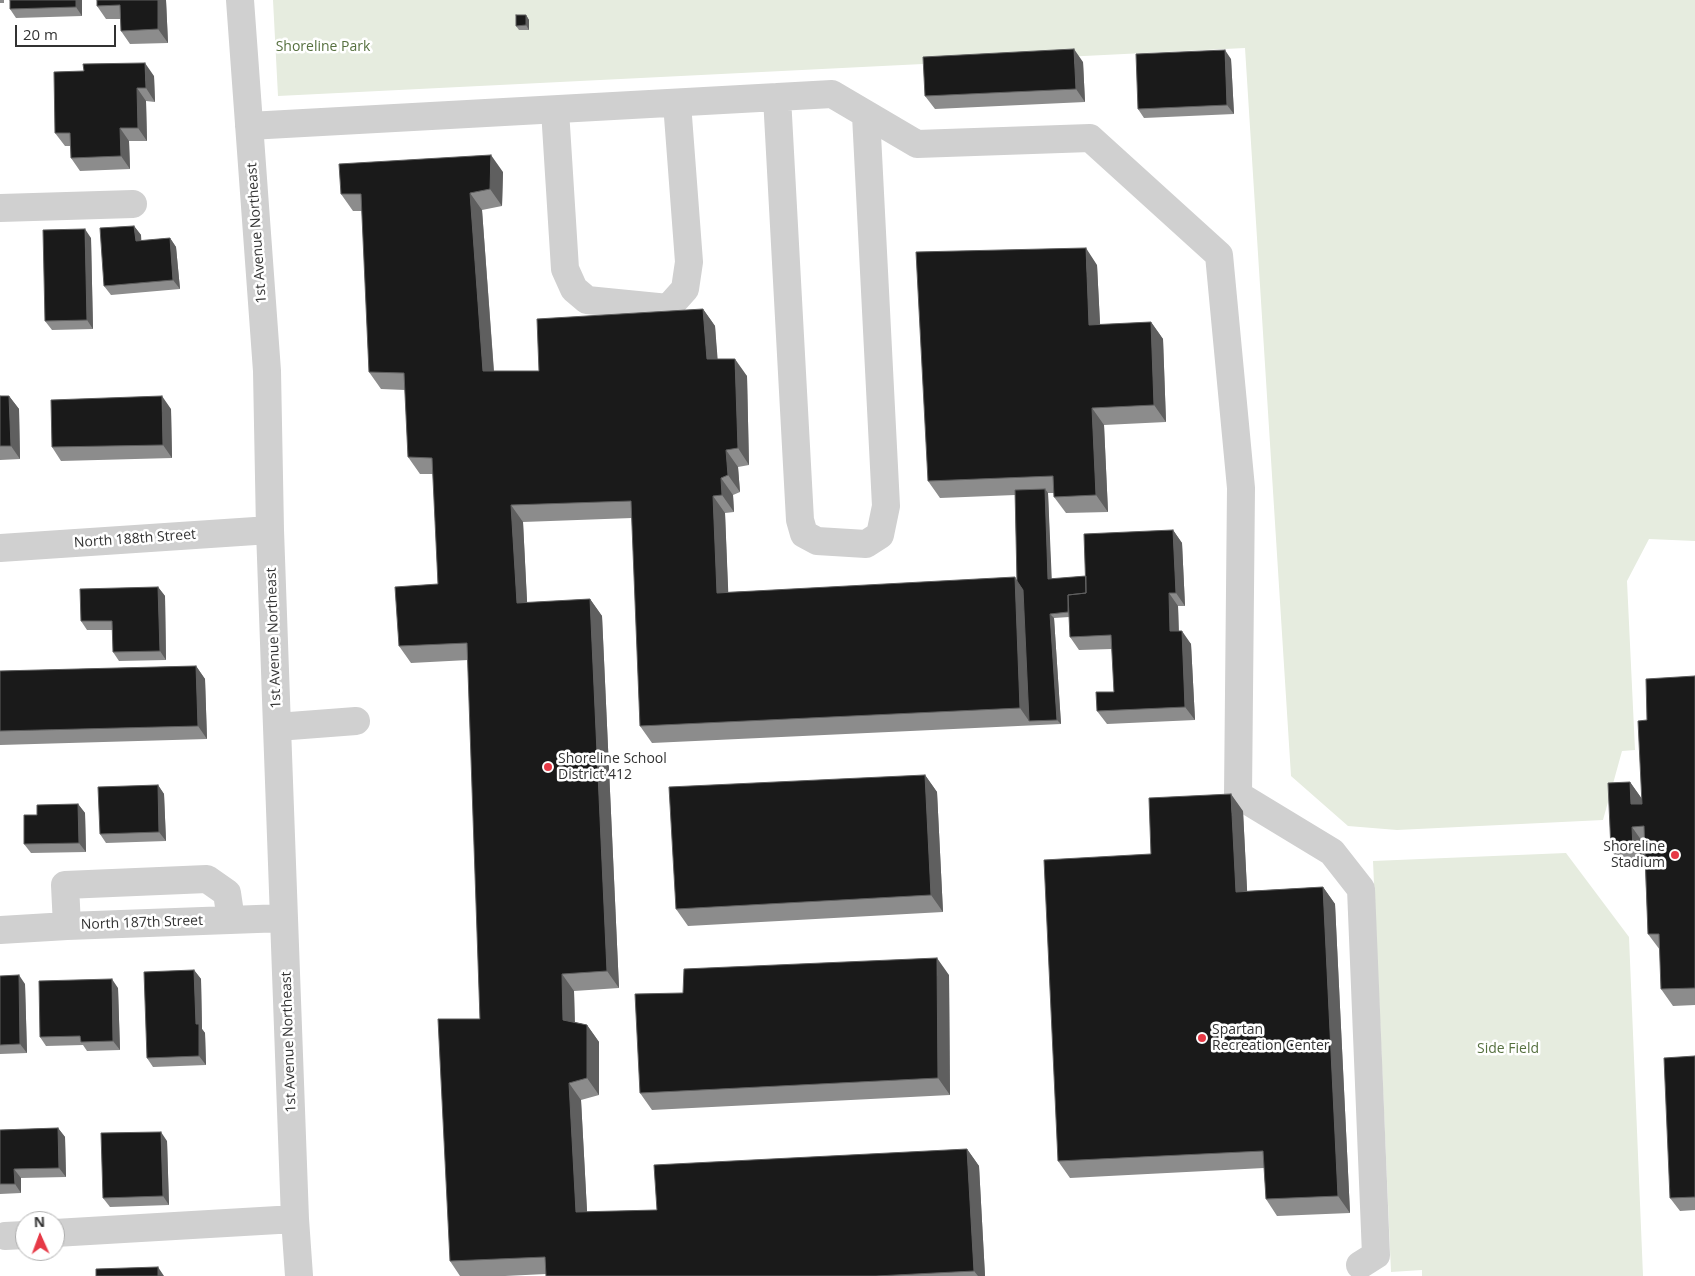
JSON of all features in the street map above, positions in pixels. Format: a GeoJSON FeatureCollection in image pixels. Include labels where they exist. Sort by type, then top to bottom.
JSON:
{"type":"FeatureCollection","features":[{"type":"Feature","properties":{"kind":"street","name":"1st Avenue Northeast"},"geometry":{"type":"LineString","coordinates":[[240,0],[267,371],[277,727],[295,1219],[300,1276]]}},
{"type":"Feature","properties":{"kind":"street"},"geometry":{"type":"LineString","coordinates":[[249,126],[832,94],[917,144],[1090,138],[1220,255],[1240,488],[1238,796],[1332,852],[1361,889],[1376,1255],[1360,1265]]}},
{"type":"Feature","properties":{"kind":"street"},"geometry":{"type":"LineString","coordinates":[[777,97],[800,520],[804,534],[817,541],[866,544],[880,535],[886,506],[866,114]]}},
{"type":"Feature","properties":{"kind":"street"},"geometry":{"type":"LineString","coordinates":[[555,110],[565,269],[574,289],[588,300],[668,308],[685,289],[689,262],[677,102]]}},
{"type":"Feature","properties":{"kind":"street"},"geometry":{"type":"LineString","coordinates":[[0,208],[133,204]]}},
{"type":"Feature","properties":{"kind":"street","name":"North 188th Street"},"geometry":{"type":"LineString","coordinates":[[0,548],[270,530]]}},
{"type":"Feature","properties":{"kind":"street"},"geometry":{"type":"LineString","coordinates":[[277,727],[356,721]]}},
{"type":"Feature","properties":{"kind":"street"},"geometry":{"type":"LineString","coordinates":[[67,926],[65,886],[207,879],[227,893],[231,920]]}},
{"type":"Feature","properties":{"kind":"street","name":"North 187th Street"},"geometry":{"type":"LineString","coordinates":[[0,930],[284,918]]}},
{"type":"Feature","properties":{"kind":"street"},"geometry":{"type":"LineString","coordinates":[[65,1232],[295,1219]]}},
{"type":"Feature","properties":{"kind":"green space","name":"Shoreline Park"},"geometry":{"type":"Polygon","coordinates":[[[273,0],[1695,0],[1695,541],[1649,539],[1627,581],[1635,750],[1622,751],[1603,820],[1397,830],[1348,826],[1291,776],[1245,48],[278,96],[273,0]]]}},
{"type":"Feature","properties":{"kind":"green space","name":"Side Field"},"geometry":{"type":"Polygon","coordinates":[[[1566,853],[1629,937],[1643,1276],[1422,1276],[1422,1270],[1391,1272],[1373,861],[1566,853]]]}},
{"type":"Feature","properties":{"kind":"building"},"geometry":{"type":"Polygon","coordinates":[[[10,0],[76,0],[76,7],[10,9],[10,0]]]}},
{"type":"Feature","properties":{"kind":"building"},"geometry":{"type":"Polygon","coordinates":[[[97,0],[158,0],[158,29],[121,31],[120,5],[97,6],[97,0]]]}},
{"type":"Feature","properties":{"kind":"building"},"geometry":{"type":"Polygon","coordinates":[[[516,15],[526,15],[526,25],[516,26],[516,15]]]}},
{"type":"Feature","properties":{"kind":"building"},"geometry":{"type":"Polygon","coordinates":[[[1074,49],[1076,89],[925,96],[923,57],[1074,49]]]}},
{"type":"Feature","properties":{"kind":"building"},"geometry":{"type":"Polygon","coordinates":[[[1225,50],[1227,105],[1138,109],[1136,54],[1225,50]]]}},
{"type":"Feature","properties":{"kind":"building"},"geometry":{"type":"Polygon","coordinates":[[[145,63],[146,88],[137,88],[138,128],[120,128],[121,156],[71,158],[70,133],[55,133],[54,72],[84,71],[83,64],[145,63]]]}},
{"type":"Feature","properties":{"kind":"building"},"geometry":{"type":"Polygon","coordinates":[[[491,155],[490,189],[470,193],[483,371],[539,371],[537,319],[703,309],[707,359],[735,359],[738,448],[726,450],[728,475],[721,478],[722,495],[713,496],[717,593],[1015,577],[1020,708],[640,726],[631,501],[511,505],[517,603],[590,599],[607,971],[562,974],[563,1020],[587,1025],[587,1078],[569,1083],[576,1212],[657,1210],[654,1165],[967,1149],[974,1271],[876,1276],[546,1276],[545,1257],[450,1261],[438,1019],[480,1019],[467,643],[399,646],[395,587],[438,584],[432,458],[408,457],[404,373],[369,372],[361,194],[341,194],[339,164],[491,155]]]}},
{"type":"Feature","properties":{"kind":"building"},"geometry":{"type":"Polygon","coordinates":[[[134,226],[136,241],[170,238],[173,280],[104,286],[100,228],[134,226]]]}},
{"type":"Feature","properties":{"kind":"building"},"geometry":{"type":"Polygon","coordinates":[[[85,229],[87,320],[45,321],[43,230],[85,229]]]}},
{"type":"Feature","properties":{"kind":"building"},"geometry":{"type":"Polygon","coordinates":[[[1086,248],[1089,325],[1151,322],[1154,405],[1092,408],[1096,495],[1054,497],[1053,476],[928,481],[916,252],[1086,248]]]}},
{"type":"Feature","properties":{"kind":"building"},"geometry":{"type":"Polygon","coordinates":[[[0,396],[9,396],[11,446],[0,446],[0,396]]]}},
{"type":"Feature","properties":{"kind":"building"},"geometry":{"type":"Polygon","coordinates":[[[162,396],[163,445],[52,447],[51,400],[162,396]]]}},
{"type":"Feature","properties":{"kind":"building"},"geometry":{"type":"Polygon","coordinates":[[[1045,489],[1048,579],[1086,576],[1086,593],[1068,595],[1068,612],[1050,614],[1057,720],[1029,721],[1023,590],[1017,581],[1015,490],[1045,489]]]}},
{"type":"Feature","properties":{"kind":"building"},"geometry":{"type":"Polygon","coordinates":[[[1173,530],[1176,593],[1169,593],[1170,631],[1182,631],[1185,707],[1097,711],[1096,692],[1114,692],[1111,635],[1070,637],[1068,595],[1086,593],[1084,534],[1173,530]]]}},
{"type":"Feature","properties":{"kind":"building"},"geometry":{"type":"Polygon","coordinates":[[[158,587],[160,651],[113,652],[112,621],[81,621],[80,589],[158,587]]]}},
{"type":"Feature","properties":{"kind":"building"},"geometry":{"type":"Polygon","coordinates":[[[196,666],[198,726],[0,731],[0,671],[196,666]]]}},
{"type":"Feature","properties":{"kind":"building","name":"Shoreline Stadium"},"geometry":{"type":"Polygon","coordinates":[[[1695,676],[1695,988],[1661,989],[1659,934],[1648,934],[1644,826],[1632,827],[1633,849],[1611,850],[1608,783],[1630,782],[1631,804],[1642,804],[1638,721],[1647,720],[1646,679],[1695,676]]]}},
{"type":"Feature","properties":{"kind":"building"},"geometry":{"type":"Polygon","coordinates":[[[925,775],[931,895],[676,909],[669,787],[925,775]]]}},
{"type":"Feature","properties":{"kind":"building"},"geometry":{"type":"Polygon","coordinates":[[[158,785],[159,832],[100,834],[98,787],[158,785]]]}},
{"type":"Feature","properties":{"kind":"building","name":"Spartan Recreation Center"},"geometry":{"type":"Polygon","coordinates":[[[1231,794],[1236,892],[1323,887],[1338,1196],[1266,1199],[1263,1151],[1058,1161],[1044,860],[1151,854],[1149,798],[1231,794]]]}},
{"type":"Feature","properties":{"kind":"building"},"geometry":{"type":"Polygon","coordinates":[[[78,804],[79,843],[24,844],[24,815],[37,815],[37,805],[78,804]]]}},
{"type":"Feature","properties":{"kind":"building"},"geometry":{"type":"Polygon","coordinates":[[[937,958],[938,1078],[640,1093],[635,994],[683,993],[684,969],[937,958]]]}},
{"type":"Feature","properties":{"kind":"building"},"geometry":{"type":"Polygon","coordinates":[[[194,970],[196,1024],[199,1024],[199,1056],[147,1058],[144,972],[194,970]]]}},
{"type":"Feature","properties":{"kind":"building"},"geometry":{"type":"Polygon","coordinates":[[[19,975],[20,1044],[0,1045],[0,976],[19,975]]]}},
{"type":"Feature","properties":{"kind":"building"},"geometry":{"type":"Polygon","coordinates":[[[112,979],[113,1041],[81,1042],[80,1036],[40,1037],[39,981],[112,979]]]}},
{"type":"Feature","properties":{"kind":"building"},"geometry":{"type":"Polygon","coordinates":[[[1695,1056],[1695,1197],[1670,1198],[1664,1058],[1695,1056]]]}},
{"type":"Feature","properties":{"kind":"building"},"geometry":{"type":"Polygon","coordinates":[[[58,1128],[59,1168],[14,1169],[15,1184],[0,1184],[0,1130],[58,1128]]]}},
{"type":"Feature","properties":{"kind":"building"},"geometry":{"type":"Polygon","coordinates":[[[161,1132],[163,1196],[103,1198],[101,1133],[161,1132]]]}},
{"type":"Feature","properties":{"kind":"building"},"geometry":{"type":"Polygon","coordinates":[[[158,1267],[158,1276],[96,1276],[96,1269],[158,1267]]]}},
{"type":"Feature","properties":{"kind":"place","name":"Shoreline School District 412"},"geometry":{"type":"Point","coordinates":[548,767]}},
{"type":"Feature","properties":{"kind":"place","name":"Shoreline Stadium"},"geometry":{"type":"Point","coordinates":[1675,855]}},
{"type":"Feature","properties":{"kind":"place","name":"Spartan Recreation Center"},"geometry":{"type":"Point","coordinates":[1202,1038]}}]}
